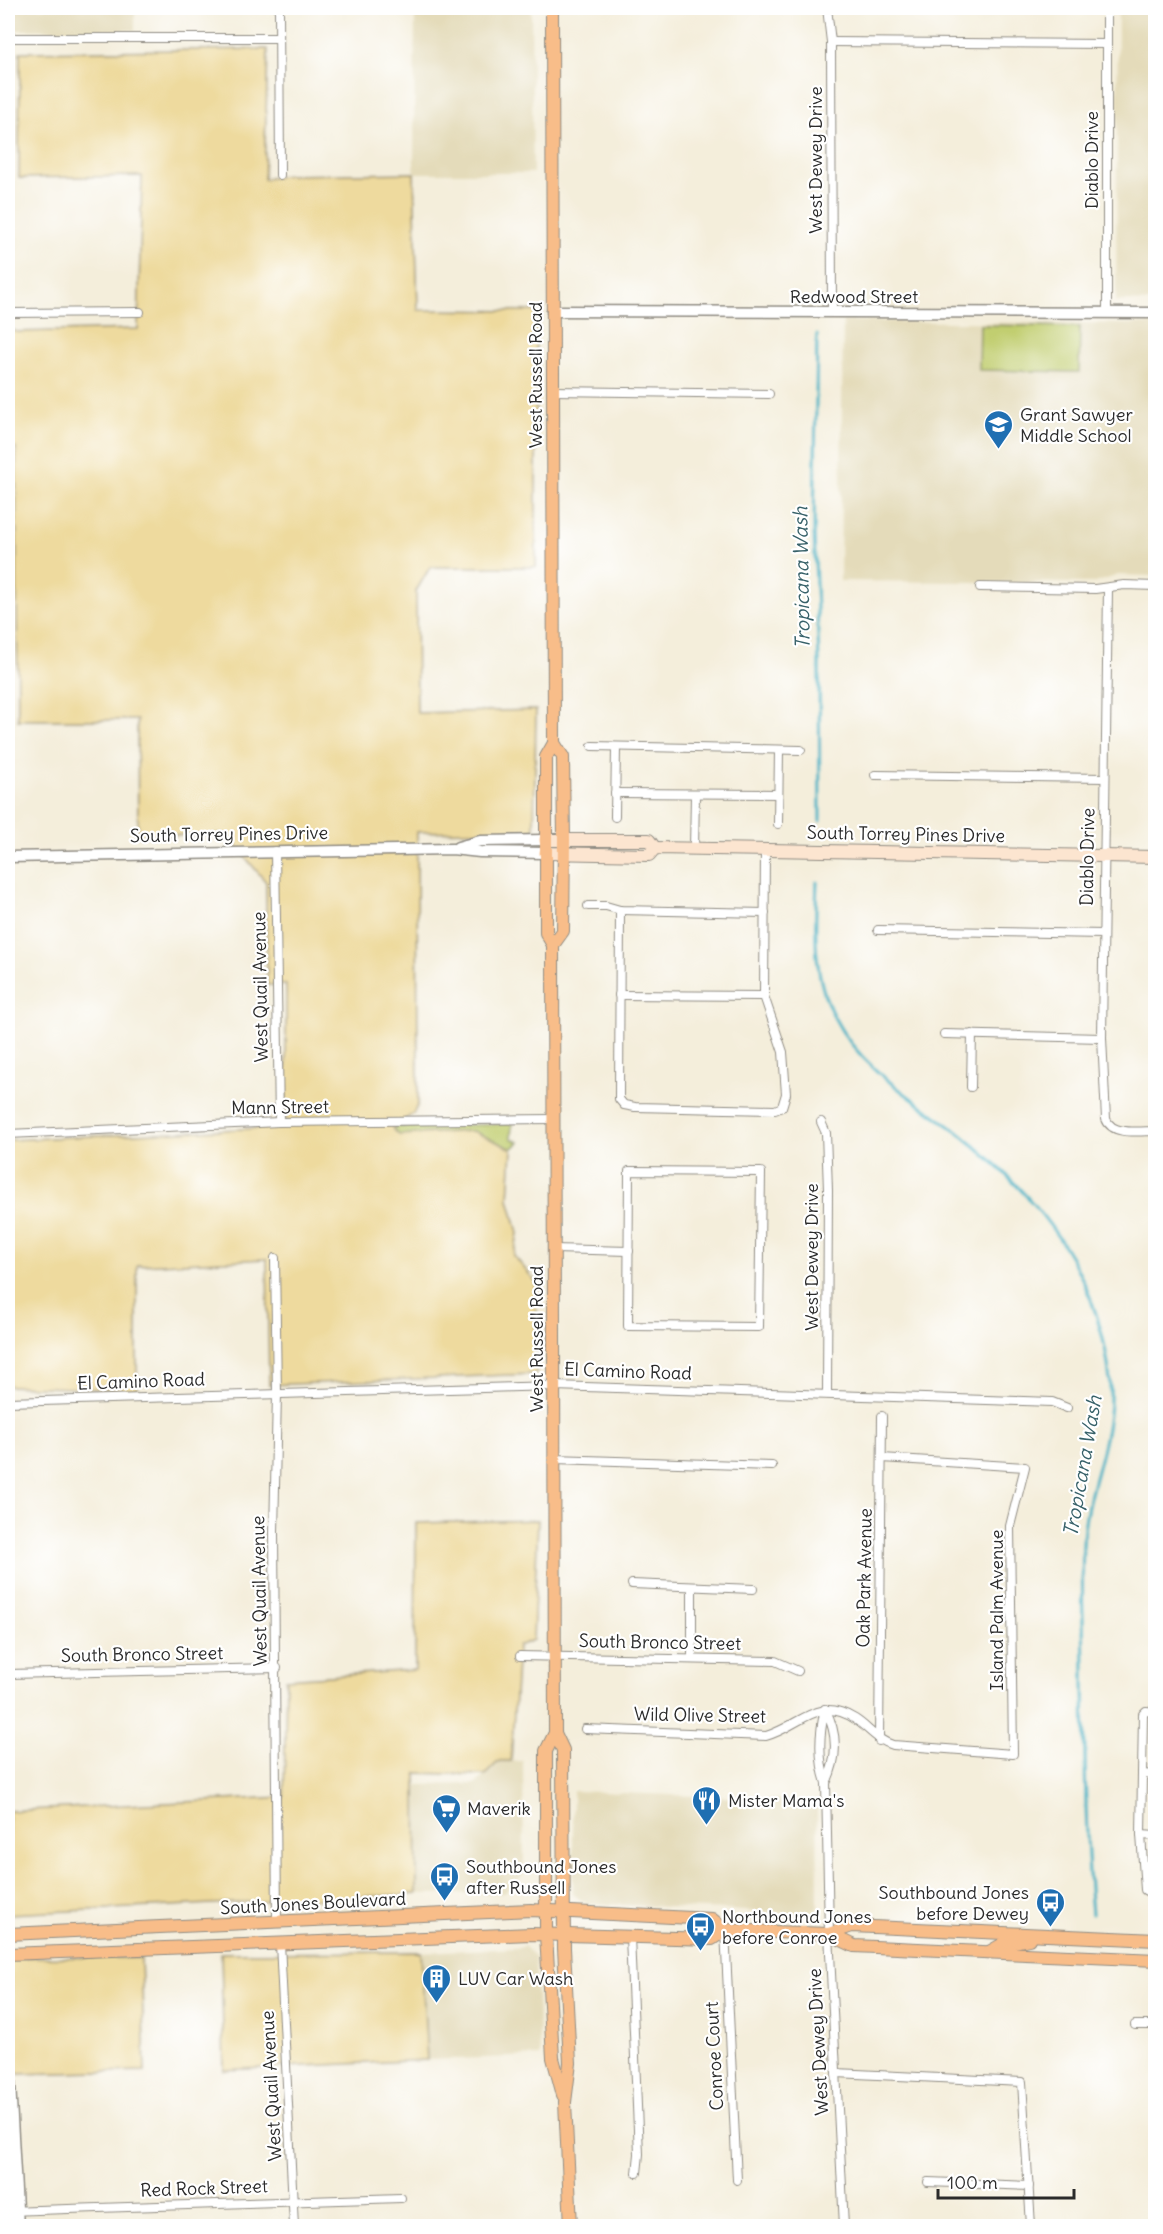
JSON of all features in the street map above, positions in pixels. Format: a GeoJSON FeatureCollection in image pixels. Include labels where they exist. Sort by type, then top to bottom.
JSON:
{"type":"FeatureCollection","features":[{"type":"Feature","properties":{"kind":"main road","name":"West Russell Road"},"geometry":{"type":"LineString","coordinates":[[552,8],[554,743],[546,757],[545,847],[546,933],[553,945],[555,1733],[563,1750],[563,1911],[570,2062],[565,2102],[571,2226]]}},
{"type":"Feature","properties":{"kind":"main road","name":"West Russell Road"},"geometry":{"type":"LineString","coordinates":[[553,945],[563,931],[564,840],[563,757],[554,743]]}},
{"type":"Feature","properties":{"kind":"main road","name":"South Torrey Pines Drive"},"geometry":{"type":"LineString","coordinates":[[545,847],[564,840],[649,840],[655,848]]}},
{"type":"Feature","properties":{"kind":"main road","name":"South Torrey Pines Drive"},"geometry":{"type":"LineString","coordinates":[[545,847],[563,854],[649,855],[655,848]]}},
{"type":"Feature","properties":{"kind":"main road","name":"South Torrey Pines Drive"},"geometry":{"type":"LineString","coordinates":[[655,848],[1155,857]]}},
{"type":"Feature","properties":{"kind":"main road","name":"West Russell Road"},"geometry":{"type":"LineString","coordinates":[[555,1733],[546,1751],[545,1910],[553,2058],[565,2102]]}},
{"type":"Feature","properties":{"kind":"main road","name":"South Jones Boulevard"},"geometry":{"type":"LineString","coordinates":[[8,1934],[545,1910],[712,1919],[725,1930]]}},
{"type":"Feature","properties":{"kind":"main road","name":"South Jones Boulevard"},"geometry":{"type":"LineString","coordinates":[[8,1954],[546,1934],[712,1939],[725,1930],[830,1934],[852,1926],[1155,1940]]}},
{"type":"Feature","properties":{"kind":"main road","name":"South Jones Boulevard"},"geometry":{"type":"LineString","coordinates":[[830,1934],[854,1946],[1155,1960]]}},
{"type":"Feature","properties":{"kind":"main road"},"geometry":{"type":"LineString","coordinates":[[989,1952],[1003,1944],[1042,1935]]}},
{"type":"Feature","properties":{"kind":"street"},"geometry":{"type":"LineString","coordinates":[[279,8],[280,175]]}},
{"type":"Feature","properties":{"kind":"street","name":"West Dewey Drive"},"geometry":{"type":"LineString","coordinates":[[827,8],[831,42],[832,312]]}},
{"type":"Feature","properties":{"kind":"street","name":"Diablo Drive"},"geometry":{"type":"LineString","coordinates":[[1107,8],[1107,313]]}},
{"type":"Feature","properties":{"kind":"street"},"geometry":{"type":"LineString","coordinates":[[8,38],[279,38]]}},
{"type":"Feature","properties":{"kind":"street"},"geometry":{"type":"LineString","coordinates":[[831,42],[1107,44]]}},
{"type":"Feature","properties":{"kind":"street","name":"Redwood Street"},"geometry":{"type":"LineString","coordinates":[[552,311],[1155,313]]}},
{"type":"Feature","properties":{"kind":"street"},"geometry":{"type":"LineString","coordinates":[[8,313],[140,312]]}},
{"type":"Feature","properties":{"kind":"street"},"geometry":{"type":"LineString","coordinates":[[552,391],[770,394]]}},
{"type":"Feature","properties":{"kind":"street"},"geometry":{"type":"LineString","coordinates":[[980,587],[1155,586]]}},
{"type":"Feature","properties":{"kind":"street","name":"Diablo Drive"},"geometry":{"type":"LineString","coordinates":[[1108,588],[1102,1038],[1108,1126],[1115,1130],[1155,1131]]}},
{"type":"Feature","properties":{"kind":"street"},"geometry":{"type":"LineString","coordinates":[[592,746],[801,750]]}},
{"type":"Feature","properties":{"kind":"street"},"geometry":{"type":"LineString","coordinates":[[615,817],[616,747]]}},
{"type":"Feature","properties":{"kind":"street"},"geometry":{"type":"LineString","coordinates":[[778,824],[779,750]]}},
{"type":"Feature","properties":{"kind":"street"},"geometry":{"type":"LineString","coordinates":[[875,775],[1105,778]]}},
{"type":"Feature","properties":{"kind":"street"},"geometry":{"type":"LineString","coordinates":[[615,793],[778,794]]}},
{"type":"Feature","properties":{"kind":"street"},"geometry":{"type":"LineString","coordinates":[[694,849],[695,794]]}},
{"type":"Feature","properties":{"kind":"street","name":"South Torrey Pines Drive"},"geometry":{"type":"LineString","coordinates":[[8,856],[452,849],[480,841],[545,847]]}},
{"type":"Feature","properties":{"kind":"street"},"geometry":{"type":"LineString","coordinates":[[620,910],[619,1100],[624,1106],[775,1110],[782,1107],[786,1094],[783,1052],[764,996],[765,850]]}},
{"type":"Feature","properties":{"kind":"street","name":"West Quail Avenue"},"geometry":{"type":"LineString","coordinates":[[275,851],[279,1122]]}},
{"type":"Feature","properties":{"kind":"street"},"geometry":{"type":"LineString","coordinates":[[588,906],[620,910],[765,913]]}},
{"type":"Feature","properties":{"kind":"street"},"geometry":{"type":"LineString","coordinates":[[878,930],[1103,934]]}},
{"type":"Feature","properties":{"kind":"street"},"geometry":{"type":"LineString","coordinates":[[619,995],[764,996]]}},
{"type":"Feature","properties":{"kind":"street"},"geometry":{"type":"LineString","coordinates":[[944,1034],[1102,1038]]}},
{"type":"Feature","properties":{"kind":"street"},"geometry":{"type":"LineString","coordinates":[[971,1087],[972,1034]]}},
{"type":"Feature","properties":{"kind":"street","name":"Mann Street"},"geometry":{"type":"LineString","coordinates":[[8,1134],[279,1122],[554,1119]]}},
{"type":"Feature","properties":{"kind":"street","name":"West Dewey Drive"},"geometry":{"type":"LineString","coordinates":[[821,1122],[826,1133],[828,1190],[827,1394]]}},
{"type":"Feature","properties":{"kind":"street"},"geometry":{"type":"LineString","coordinates":[[629,1171],[761,1172],[759,1327],[628,1326],[628,1251],[629,1171]]}},
{"type":"Feature","properties":{"kind":"street"},"geometry":{"type":"LineString","coordinates":[[554,1249],[628,1251]]}},
{"type":"Feature","properties":{"kind":"street","name":"West Quail Avenue"},"geometry":{"type":"LineString","coordinates":[[275,1258],[277,1394],[274,1533],[278,1923]]}},
{"type":"Feature","properties":{"kind":"street","name":"El Camino Road"},"geometry":{"type":"LineString","coordinates":[[8,1402],[554,1386],[1052,1402],[1067,1408]]}},
{"type":"Feature","properties":{"kind":"street","name":"Oak Park Avenue"},"geometry":{"type":"LineString","coordinates":[[879,1741],[882,1416]]}},
{"type":"Feature","properties":{"kind":"street","name":"Island Palm Avenue"},"geometry":{"type":"LineString","coordinates":[[879,1741],[893,1745],[1014,1754],[1011,1526],[1025,1467],[882,1458]]}},
{"type":"Feature","properties":{"kind":"street"},"geometry":{"type":"LineString","coordinates":[[554,1459],[772,1466]]}},
{"type":"Feature","properties":{"kind":"street"},"geometry":{"type":"LineString","coordinates":[[632,1584],[753,1590]]}},
{"type":"Feature","properties":{"kind":"street"},"geometry":{"type":"LineString","coordinates":[[692,1587],[692,1659]]}},
{"type":"Feature","properties":{"kind":"street","name":"South Bronco Street"},"geometry":{"type":"LineString","coordinates":[[520,1656],[775,1661],[798,1671]]}},
{"type":"Feature","properties":{"kind":"street","name":"South Bronco Street"},"geometry":{"type":"LineString","coordinates":[[8,1674],[277,1668]]}},
{"type":"Feature","properties":{"kind":"street"},"geometry":{"type":"LineString","coordinates":[[825,1709],[845,1713],[861,1723],[879,1741]]}},
{"type":"Feature","properties":{"kind":"street","name":"West Dewey Drive"},"geometry":{"type":"LineString","coordinates":[[825,1709],[821,1724],[820,1764],[826,1783],[830,1934],[844,2226]]}},
{"type":"Feature","properties":{"kind":"street","name":"West Dewey Drive"},"geometry":{"type":"LineString","coordinates":[[825,1709],[834,1726],[834,1767],[826,1783]]}},
{"type":"Feature","properties":{"kind":"street","name":"Wild Olive Street"},"geometry":{"type":"LineString","coordinates":[[585,1729],[766,1736],[780,1732],[804,1716],[825,1709]]}},
{"type":"Feature","properties":{"kind":"street"},"geometry":{"type":"LineString","coordinates":[[1155,1712],[1146,1711],[1143,1714],[1141,1835],[1142,1882],[1145,1890],[1155,1896]]}},
{"type":"Feature","properties":{"kind":"street"},"geometry":{"type":"LineString","coordinates":[[1142,1774],[1155,1775]]}},
{"type":"Feature","properties":{"kind":"street"},"geometry":{"type":"LineString","coordinates":[[1141,1835],[1155,1836]]}},
{"type":"Feature","properties":{"kind":"street","name":"Conroe Court"},"geometry":{"type":"LineString","coordinates":[[725,1930],[737,2180]]}},
{"type":"Feature","properties":{"kind":"street"},"geometry":{"type":"LineString","coordinates":[[630,1936],[639,2154],[637,2173]]}},
{"type":"Feature","properties":{"kind":"street","name":"West Quail Avenue"},"geometry":{"type":"LineString","coordinates":[[280,1943],[294,2226]]}},
{"type":"Feature","properties":{"kind":"street"},"geometry":{"type":"LineString","coordinates":[[1135,2025],[1155,2025]]}},
{"type":"Feature","properties":{"kind":"street"},"geometry":{"type":"LineString","coordinates":[[8,2047],[12,2211],[18,2226]]}},
{"type":"Feature","properties":{"kind":"street"},"geometry":{"type":"LineString","coordinates":[[836,2073],[1023,2082],[1031,2226]]}},
{"type":"Feature","properties":{"kind":"street"},"geometry":{"type":"LineString","coordinates":[[928,2182],[1029,2186]]}},
{"type":"Feature","properties":{"kind":"street","name":"Red Rock Street"},"geometry":{"type":"LineString","coordinates":[[12,2211],[401,2198]]}},
{"type":"Feature","properties":{"kind":"shaded area"},"geometry":{"type":"Polygon","coordinates":[[[8,8],[135,8],[135,30],[8,30],[8,8]]]}},
{"type":"Feature","properties":{"kind":"shaded area"},"geometry":{"type":"Polygon","coordinates":[[[415,8],[531,8],[533,173],[414,173],[415,8]]]}},
{"type":"Feature","properties":{"kind":"shaded area"},"geometry":{"type":"Polygon","coordinates":[[[1118,8],[1155,8],[1155,302],[1116,301],[1118,8]]]}},
{"type":"Feature","properties":{"kind":"shaded area","name":"Grant Sawyer Middle School"},"geometry":{"type":"Polygon","coordinates":[[[843,321],[1155,324],[1155,576],[1118,575],[1095,583],[840,581],[843,321]]]}},
{"type":"Feature","properties":{"kind":"shaded area"},"geometry":{"type":"Polygon","coordinates":[[[499,1761],[523,1761],[524,1874],[505,1893],[417,1894],[416,1785],[476,1784],[499,1761]]]}},
{"type":"Feature","properties":{"kind":"shaded area"},"geometry":{"type":"Polygon","coordinates":[[[573,1791],[817,1801],[818,1907],[808,1914],[585,1903],[573,1894],[573,1791]]]}},
{"type":"Feature","properties":{"kind":"shaded area"},"geometry":{"type":"Polygon","coordinates":[[[524,1946],[535,1957],[540,2056],[427,2060],[421,1952],[524,1946]]]}},
{"type":"Feature","properties":{"kind":"green space"},"geometry":{"type":"Polygon","coordinates":[[[980,325],[1080,327],[1079,372],[979,370],[980,325]]]}},
{"type":"Feature","properties":{"kind":"green space"},"geometry":{"type":"Polygon","coordinates":[[[512,1124],[511,1138],[519,1142],[512,1149],[473,1131],[399,1135],[392,1127],[512,1124]]]}},
{"type":"Feature","properties":{"kind":"sand"},"geometry":{"type":"Polygon","coordinates":[[[268,49],[264,179],[287,175],[414,173],[418,310],[536,311],[536,567],[430,567],[416,591],[417,713],[536,710],[534,830],[417,832],[418,1104],[413,1114],[392,1128],[399,1135],[473,1131],[512,1149],[509,1199],[518,1233],[514,1256],[536,1282],[536,1374],[269,1385],[267,1259],[137,1265],[137,1390],[8,1386],[8,1140],[286,1127],[286,985],[267,985],[266,882],[226,834],[138,836],[137,720],[18,720],[16,448],[8,448],[8,327],[16,332],[138,329],[142,176],[19,178],[20,52],[268,49]]]}},
{"type":"Feature","properties":{"kind":"sand"},"geometry":{"type":"Polygon","coordinates":[[[538,1520],[533,1640],[518,1646],[511,1761],[499,1761],[485,1775],[416,1773],[417,1894],[8,1914],[8,1811],[284,1797],[286,1679],[415,1670],[416,1523],[538,1520]]]}},
{"type":"Feature","properties":{"kind":"sand"},"geometry":{"type":"Polygon","coordinates":[[[421,1952],[427,2060],[224,2070],[221,1953],[421,1952]]]}},
{"type":"Feature","properties":{"kind":"sand"},"geometry":{"type":"Polygon","coordinates":[[[9,1957],[141,1958],[145,2071],[16,2074],[9,1957]]]}},
{"type":"Feature","properties":{"kind":"waterway","name":"Tropicana Wash"},"geometry":{"type":"LineString","coordinates":[[817,335],[814,533],[819,661],[820,821]]}},
{"type":"Feature","properties":{"kind":"waterway","name":"Tropicana Wash"},"geometry":{"type":"LineString","coordinates":[[817,882],[816,951],[818,968],[827,1001],[845,1036],[873,1068],[981,1151],[1022,1192],[1058,1237],[1073,1262],[1086,1287],[1100,1327],[1110,1381],[1110,1408],[1086,1514],[1082,1562],[1086,1796],[1092,1914]]}},
{"type":"Feature","properties":{"kind":"place","name":"Grant Sawyer Middle School"},"geometry":{"type":"Point","coordinates":[999,450]}},
{"type":"Feature","properties":{"kind":"place","name":"Mister Mama's"},"geometry":{"type":"Point","coordinates":[707,1826]}},
{"type":"Feature","properties":{"kind":"place","name":"Maverik"},"geometry":{"type":"Point","coordinates":[446,1834]}},
{"type":"Feature","properties":{"kind":"place","name":"Southbound Jones after Russell"},"geometry":{"type":"Point","coordinates":[445,1902]}},
{"type":"Feature","properties":{"kind":"place","name":"Southbound Jones before Dewey"},"geometry":{"type":"Point","coordinates":[1050,1928]}},
{"type":"Feature","properties":{"kind":"place","name":"Northbound Jones before Conroe"},"geometry":{"type":"Point","coordinates":[701,1952]}},
{"type":"Feature","properties":{"kind":"place","name":"LUV Car Wash"},"geometry":{"type":"Point","coordinates":[437,2004]}}]}
